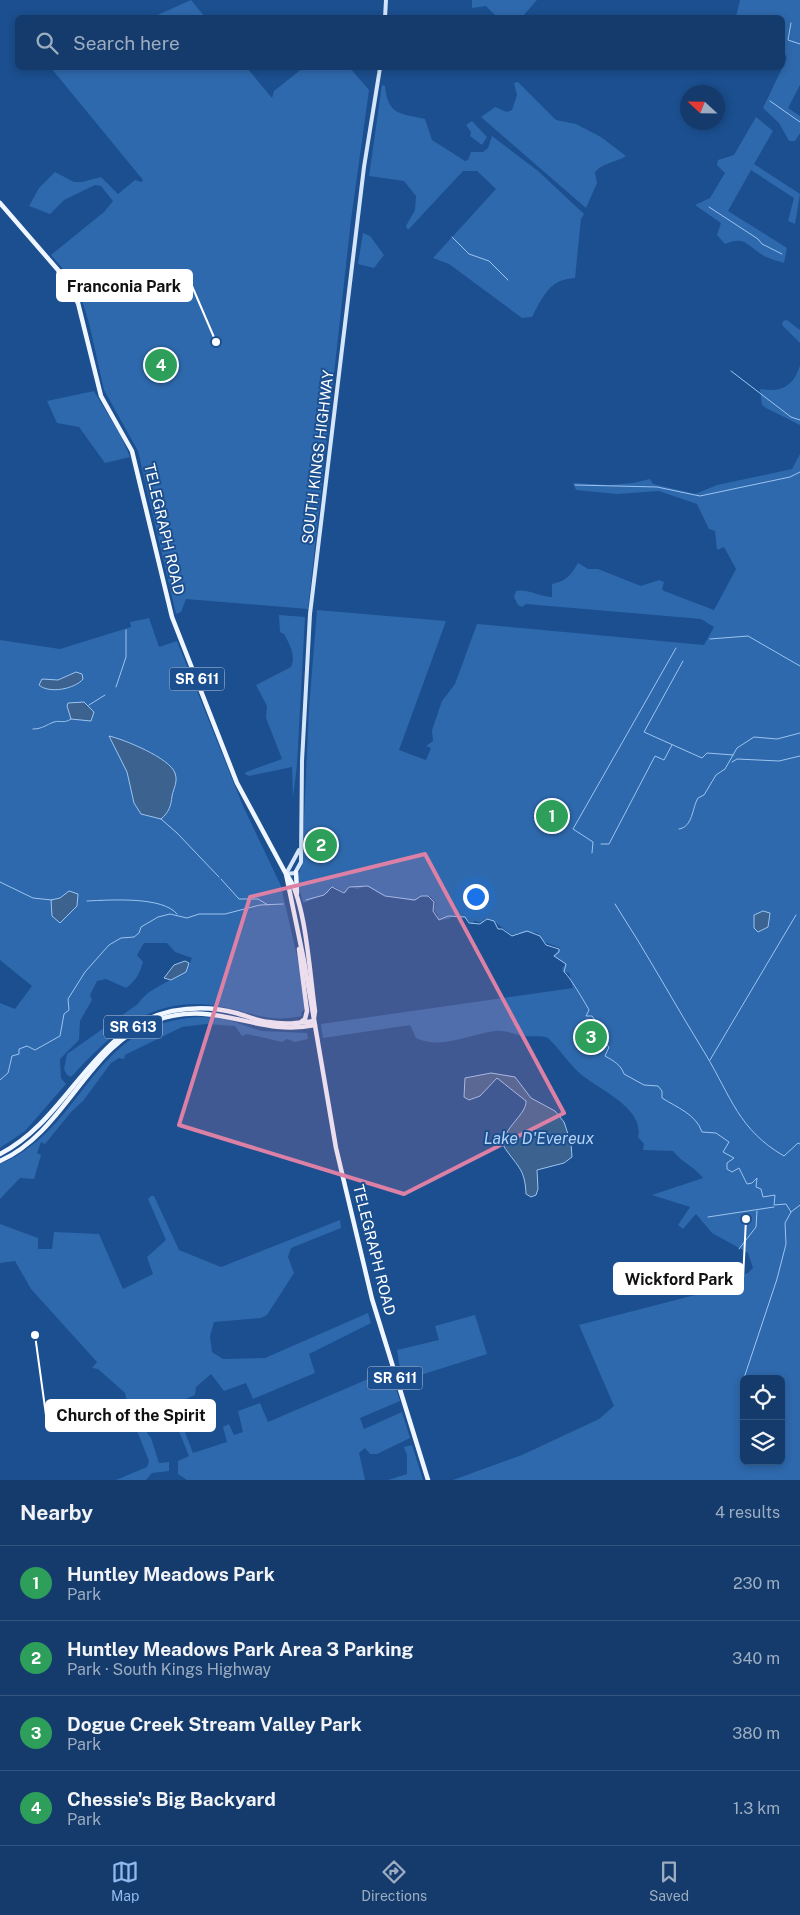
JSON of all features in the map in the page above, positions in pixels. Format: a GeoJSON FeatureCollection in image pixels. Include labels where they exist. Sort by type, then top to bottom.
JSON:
{"type":"FeatureCollection","features":[{"type":"Feature","properties":{"kind":"main road"},"geometry":{"type":"LineString","coordinates":[[385,15],[386,0]]}},
{"type":"Feature","properties":{"kind":"main road","name":"SOUTH KINGS HIGHWAY"},"geometry":{"type":"LineString","coordinates":[[296,872],[301,862],[304,698],[310,614],[364,167],[380,70]]}},
{"type":"Feature","properties":{"kind":"main road","name":"TELEGRAPH ROAD"},"geometry":{"type":"LineString","coordinates":[[0,203],[58,270],[78,303],[101,396],[132,451],[172,617],[238,783],[258,826],[292,881],[299,904],[315,1011],[314,1023]]}},
{"type":"Feature","properties":{"kind":"main road","name":"SOUTH KINGS HIGHWAY"},"geometry":{"type":"LineString","coordinates":[[286,874],[300,850]]}},
{"type":"Feature","properties":{"kind":"main road"},"geometry":{"type":"LineString","coordinates":[[286,874],[296,872],[299,904]]}},
{"type":"Feature","properties":{"kind":"main road","name":"TELEGRAPH ROAD"},"geometry":{"type":"LineString","coordinates":[[286,874],[287,884],[293,901],[336,1148],[368,1285],[392,1369],[428,1480]]}},
{"type":"Feature","properties":{"kind":"main road"},"geometry":{"type":"LineString","coordinates":[[287,884],[306,1004],[306,1016],[299,1023]]}},
{"type":"Feature","properties":{"kind":"main road","name":"SR 613"},"geometry":{"type":"LineString","coordinates":[[0,1154],[20,1142],[37,1128],[73,1084],[115,1039],[140,1023],[180,1010],[207,1008],[269,1022],[314,1023]]}},
{"type":"Feature","properties":{"kind":"main road","name":"SR 613"},"geometry":{"type":"LineString","coordinates":[[0,1161],[26,1145],[50,1122],[112,1048],[136,1030],[157,1020],[188,1013],[205,1013],[230,1016],[274,1028],[297,1028],[314,1023]]}},
{"type":"Feature","properties":{"kind":"main road"},"geometry":{"type":"LineString","coordinates":[[50,1122],[53,1113],[74,1088],[73,1084]]}},
{"type":"Feature","properties":{"kind":"highlighted area"},"geometry":{"type":"Polygon","coordinates":[[[425,854],[564,1113],[404,1194],[179,1125],[250,897],[425,854]]]}},
{"type":"Feature","properties":{"kind":"shaded area"},"geometry":{"type":"Polygon","coordinates":[[[191,0],[203,15],[157,15],[191,0]]]}},
{"type":"Feature","properties":{"kind":"shaded area"},"geometry":{"type":"Polygon","coordinates":[[[472,0],[537,0],[524,15],[495,15],[486,6],[472,8],[472,0]]]}},
{"type":"Feature","properties":{"kind":"shaded area"},"geometry":{"type":"Polygon","coordinates":[[[740,0],[800,0],[800,85],[788,108],[800,116],[800,133],[795,141],[789,141],[779,123],[763,108],[781,70],[785,70],[787,58],[785,54],[785,15],[736,15],[740,0]]]}},
{"type":"Feature","properties":{"kind":"shaded area"},"geometry":{"type":"Polygon","coordinates":[[[53,70],[249,70],[272,98],[274,91],[300,70],[352,70],[369,90],[351,220],[308,609],[186,599],[181,612],[176,614],[138,451],[104,390],[82,300],[69,276],[51,255],[104,212],[113,201],[101,186],[95,185],[64,200],[50,214],[29,206],[39,188],[55,172],[74,182],[101,177],[118,194],[135,180],[141,182],[143,180],[53,70]]]}},
{"type":"Feature","properties":{"kind":"shaded area"},"geometry":{"type":"Polygon","coordinates":[[[518,82],[556,120],[576,124],[601,137],[626,156],[602,166],[595,172],[597,183],[586,208],[481,117],[495,107],[507,112],[512,110],[517,95],[514,83],[518,82]]]}},
{"type":"Feature","properties":{"kind":"shaded area"},"geometry":{"type":"Polygon","coordinates":[[[382,85],[385,86],[392,108],[402,114],[425,119],[432,140],[465,161],[468,160],[471,152],[483,152],[488,148],[492,136],[538,171],[584,214],[581,219],[575,278],[559,282],[548,290],[532,317],[522,318],[449,264],[433,258],[496,189],[477,171],[463,171],[408,230],[406,226],[415,210],[416,196],[404,181],[369,176],[382,85]]]}},
{"type":"Feature","properties":{"kind":"shaded area"},"geometry":{"type":"Polygon","coordinates":[[[756,117],[773,131],[754,164],[800,194],[795,224],[788,221],[794,198],[751,170],[728,211],[787,248],[784,263],[764,256],[742,241],[725,244],[717,235],[721,223],[695,205],[710,198],[725,173],[717,165],[718,160],[734,155],[756,117]]]}},
{"type":"Feature","properties":{"kind":"shaded area"},"geometry":{"type":"Polygon","coordinates":[[[472,121],[487,137],[482,145],[470,136],[471,132],[466,125],[472,121]]]}},
{"type":"Feature","properties":{"kind":"shaded area"},"geometry":{"type":"Polygon","coordinates":[[[363,233],[370,236],[384,255],[374,268],[358,264],[363,233]]]}},
{"type":"Feature","properties":{"kind":"shaded area"},"geometry":{"type":"Polygon","coordinates":[[[787,320],[800,330],[800,343],[782,325],[783,321],[787,320]]]}},
{"type":"Feature","properties":{"kind":"shaded area"},"geometry":{"type":"Polygon","coordinates":[[[800,365],[800,425],[762,405],[760,389],[774,390],[786,386],[794,378],[800,365]]]}},
{"type":"Feature","properties":{"kind":"shaded area"},"geometry":{"type":"Polygon","coordinates":[[[94,391],[121,436],[130,457],[105,463],[79,427],[57,423],[47,401],[94,391]]]}},
{"type":"Feature","properties":{"kind":"shaded area"},"geometry":{"type":"Polygon","coordinates":[[[800,454],[800,1480],[453,1480],[522,1455],[599,1419],[614,1406],[579,1325],[695,1295],[748,1273],[753,1268],[748,1253],[712,1233],[696,1214],[683,1229],[678,1225],[690,1207],[652,1195],[703,1178],[673,1151],[643,1150],[644,1144],[638,1137],[635,1117],[619,1101],[578,1072],[548,1038],[495,1031],[456,1040],[435,1042],[416,1038],[410,1025],[323,1038],[321,1024],[573,988],[569,973],[563,972],[562,968],[566,964],[553,956],[560,948],[545,942],[538,933],[528,932],[512,935],[492,920],[485,919],[482,923],[475,921],[472,924],[464,917],[458,919],[458,916],[438,920],[434,909],[436,903],[430,896],[422,896],[414,901],[382,895],[367,886],[357,889],[349,886],[346,893],[335,887],[330,888],[328,893],[303,903],[297,879],[302,864],[309,708],[317,610],[446,621],[399,750],[426,760],[431,748],[426,746],[433,741],[432,730],[442,701],[455,684],[477,624],[704,645],[714,627],[701,619],[526,604],[522,607],[518,605],[514,597],[516,591],[520,590],[552,597],[552,584],[568,577],[578,563],[588,569],[598,569],[641,586],[659,580],[664,582],[662,589],[664,591],[714,610],[736,569],[724,547],[717,550],[715,531],[709,529],[697,504],[659,491],[617,494],[576,490],[573,483],[609,485],[650,479],[653,484],[695,494],[717,485],[792,469],[800,454]]]}},
{"type":"Feature","properties":{"kind":"shaded area"},"geometry":{"type":"Polygon","coordinates":[[[279,615],[305,617],[297,765],[293,798],[292,767],[249,776],[245,774],[282,759],[266,718],[267,706],[256,685],[291,667],[293,654],[284,634],[280,632],[279,615]]]}},
{"type":"Feature","properties":{"kind":"shaded area"},"geometry":{"type":"Polygon","coordinates":[[[149,618],[159,647],[177,641],[243,806],[281,886],[301,974],[305,1009],[301,1013],[302,1016],[291,1018],[271,1018],[223,1007],[199,1004],[176,1006],[156,1011],[137,1019],[120,1031],[71,1077],[67,1075],[64,1069],[67,1054],[138,1004],[144,996],[182,972],[192,958],[175,952],[167,943],[144,943],[137,955],[143,962],[142,966],[132,983],[126,988],[106,979],[97,981],[90,995],[92,1000],[80,1021],[79,1040],[60,1059],[61,1078],[66,1084],[25,1131],[0,1148],[0,1003],[15,1009],[32,986],[0,960],[0,640],[60,649],[131,627],[130,622],[149,618]]]}},
{"type":"Feature","properties":{"kind":"shaded area"},"geometry":{"type":"Polygon","coordinates":[[[199,1017],[223,1018],[261,1031],[307,1033],[308,1039],[295,1042],[287,1039],[282,1042],[247,1034],[242,1036],[235,1026],[206,1024],[182,1027],[125,1055],[124,1059],[119,1058],[111,1063],[83,1101],[71,1112],[45,1144],[41,1142],[37,1153],[41,1155],[34,1179],[20,1178],[0,1199],[0,1164],[29,1148],[52,1127],[111,1057],[134,1037],[162,1024],[199,1017]]]}},
{"type":"Feature","properties":{"kind":"shaded area"},"geometry":{"type":"Polygon","coordinates":[[[154,1196],[179,1250],[221,1267],[340,1220],[341,1228],[291,1248],[288,1257],[294,1273],[267,1315],[261,1318],[214,1322],[210,1336],[212,1352],[223,1359],[265,1358],[368,1313],[371,1323],[309,1354],[315,1373],[253,1399],[246,1383],[224,1391],[211,1374],[196,1387],[195,1395],[174,1404],[193,1453],[227,1442],[223,1427],[229,1424],[234,1435],[243,1432],[238,1411],[260,1403],[268,1422],[389,1370],[400,1401],[360,1418],[364,1429],[402,1412],[410,1438],[377,1454],[370,1454],[365,1448],[359,1453],[365,1480],[187,1480],[178,1474],[178,1461],[189,1456],[176,1424],[159,1400],[147,1408],[143,1427],[151,1438],[159,1463],[169,1462],[169,1471],[152,1473],[146,1480],[116,1480],[147,1467],[149,1461],[130,1413],[125,1393],[98,1369],[92,1368],[97,1362],[31,1289],[15,1261],[0,1263],[0,1224],[38,1238],[38,1249],[52,1249],[54,1232],[99,1234],[123,1289],[153,1274],[147,1257],[166,1240],[148,1199],[154,1196]]]}},
{"type":"Feature","properties":{"kind":"shaded area"},"geometry":{"type":"Polygon","coordinates":[[[475,1315],[487,1354],[402,1381],[397,1350],[439,1340],[435,1326],[475,1315]]]}},
{"type":"Feature","properties":{"kind":"shaded area"},"geometry":{"type":"Polygon","coordinates":[[[412,1445],[423,1480],[388,1480],[407,1474],[407,1455],[404,1447],[412,1445]]]}},
{"type":"Feature","properties":{"kind":"water"},"geometry":{"type":"Polygon","coordinates":[[[76,672],[82,674],[83,679],[68,688],[55,690],[43,688],[39,685],[42,679],[58,680],[76,672]]]}},
{"type":"Feature","properties":{"kind":"water"},"geometry":{"type":"Polygon","coordinates":[[[84,702],[94,712],[91,721],[71,719],[67,706],[68,703],[84,702]]]}},
{"type":"Feature","properties":{"kind":"water"},"geometry":{"type":"Polygon","coordinates":[[[109,736],[156,755],[165,761],[175,773],[176,782],[170,806],[161,819],[141,814],[134,803],[127,772],[109,736]]]}},
{"type":"Feature","properties":{"kind":"water"},"geometry":{"type":"Polygon","coordinates":[[[69,891],[78,894],[77,906],[60,923],[52,916],[51,900],[60,898],[69,891]]]}},
{"type":"Feature","properties":{"kind":"water"},"geometry":{"type":"Polygon","coordinates":[[[763,911],[770,913],[768,927],[758,932],[754,928],[754,915],[763,911]]]}},
{"type":"Feature","properties":{"kind":"water"},"geometry":{"type":"Polygon","coordinates":[[[185,961],[189,963],[186,972],[171,980],[164,978],[174,965],[185,961]]]}},
{"type":"Feature","properties":{"kind":"water","name":"Lake D'Evereux"},"geometry":{"type":"Polygon","coordinates":[[[491,1073],[515,1077],[531,1098],[555,1111],[564,1122],[571,1143],[572,1157],[564,1163],[537,1170],[538,1189],[536,1195],[531,1197],[526,1194],[522,1172],[503,1145],[507,1133],[523,1111],[526,1101],[497,1078],[480,1096],[469,1100],[464,1097],[465,1078],[491,1073]]]}},
{"type":"Feature","properties":{"kind":"waterway"},"geometry":{"type":"LineString","coordinates":[[791,23],[788,40],[800,44]]}},
{"type":"Feature","properties":{"kind":"waterway"},"geometry":{"type":"LineString","coordinates":[[770,101],[800,122]]}},
{"type":"Feature","properties":{"kind":"waterway"},"geometry":{"type":"LineString","coordinates":[[709,207],[758,239],[762,244],[782,254]]}},
{"type":"Feature","properties":{"kind":"waterway"},"geometry":{"type":"LineString","coordinates":[[452,237],[469,254],[489,261],[508,280]]}},
{"type":"Feature","properties":{"kind":"waterway"},"geometry":{"type":"LineString","coordinates":[[731,371],[791,417],[800,420]]}},
{"type":"Feature","properties":{"kind":"waterway"},"geometry":{"type":"LineString","coordinates":[[575,485],[657,487],[700,496],[790,477],[800,472]]}},
{"type":"Feature","properties":{"kind":"waterway"},"geometry":{"type":"LineString","coordinates":[[116,687],[126,657],[126,630]]}},
{"type":"Feature","properties":{"kind":"waterway"},"geometry":{"type":"LineString","coordinates":[[710,639],[748,636],[800,666]]}},
{"type":"Feature","properties":{"kind":"waterway"},"geometry":{"type":"LineString","coordinates":[[592,853],[593,842],[573,829],[676,648]]}},
{"type":"Feature","properties":{"kind":"waterway"},"geometry":{"type":"LineString","coordinates":[[683,661],[644,732],[702,758],[707,753],[733,755]]}},
{"type":"Feature","properties":{"kind":"waterway"},"geometry":{"type":"LineString","coordinates":[[89,705],[105,695]]}},
{"type":"Feature","properties":{"kind":"waterway"},"geometry":{"type":"LineString","coordinates":[[33,729],[71,719]]}},
{"type":"Feature","properties":{"kind":"waterway"},"geometry":{"type":"LineString","coordinates":[[679,829],[684,828],[690,821],[698,798],[704,795],[716,775],[725,769],[737,748],[754,737],[777,739],[800,733]]}},
{"type":"Feature","properties":{"kind":"waterway"},"geometry":{"type":"LineString","coordinates":[[601,844],[609,844],[655,756],[664,760],[672,745]]}},
{"type":"Feature","properties":{"kind":"waterway"},"geometry":{"type":"LineString","coordinates":[[732,762],[737,759],[779,761],[800,756]]}},
{"type":"Feature","properties":{"kind":"waterway"},"geometry":{"type":"LineString","coordinates":[[161,819],[219,877]]}},
{"type":"Feature","properties":{"kind":"waterway"},"geometry":{"type":"LineString","coordinates":[[221,879],[239,899],[258,899],[268,905]]}},
{"type":"Feature","properties":{"kind":"waterway"},"geometry":{"type":"LineString","coordinates":[[0,882],[33,898],[52,900]]}},
{"type":"Feature","properties":{"kind":"waterway"},"geometry":{"type":"LineString","coordinates":[[306,900],[324,895],[332,887],[344,893],[349,887],[368,886],[385,896],[415,900],[421,896],[428,896],[434,902],[433,911],[439,920],[448,916],[465,917],[469,923],[480,924],[487,919],[494,921],[498,929],[502,929],[512,936],[527,931],[540,936],[546,945],[559,949],[559,952],[554,956],[566,964],[564,972],[589,1010],[586,1016],[592,1016],[597,1023],[598,1035],[594,1036],[593,1040],[603,1041],[609,1047],[605,1056],[619,1066],[624,1074],[644,1085],[658,1086],[662,1091],[662,1098],[695,1120],[702,1132],[716,1133],[729,1142],[723,1152],[734,1158],[727,1163],[727,1169],[732,1172],[739,1168],[747,1184],[752,1183],[757,1178],[756,1187],[761,1189],[763,1197],[775,1195],[774,1205],[786,1204],[791,1212],[800,1205]]}},
{"type":"Feature","properties":{"kind":"waterway"},"geometry":{"type":"LineString","coordinates":[[87,901],[135,900],[160,904],[170,908],[177,914]]}},
{"type":"Feature","properties":{"kind":"waterway"},"geometry":{"type":"LineString","coordinates":[[0,1080],[8,1073],[12,1056],[19,1054],[19,1049],[27,1046],[35,1050],[60,1036],[64,1014],[69,1010],[68,999],[85,972],[109,945],[121,938],[134,937],[139,933],[141,927],[158,917],[170,914],[187,918],[199,914],[225,914],[260,905],[283,904]]}},
{"type":"Feature","properties":{"kind":"waterway"},"geometry":{"type":"LineString","coordinates":[[615,904],[746,1124],[769,1146],[784,1156],[798,1143],[800,1144]]}},
{"type":"Feature","properties":{"kind":"waterway"},"geometry":{"type":"LineString","coordinates":[[710,1060],[796,915]]}},
{"type":"Feature","properties":{"kind":"waterway"},"geometry":{"type":"LineString","coordinates":[[708,1217],[774,1207]]}},
{"type":"Feature","properties":{"kind":"waterway"},"geometry":{"type":"LineString","coordinates":[[739,1249],[756,1227],[757,1211]]}},
{"type":"Feature","properties":{"kind":"waterway"},"geometry":{"type":"LineString","coordinates":[[745,1375],[777,1279],[786,1244],[785,1223],[791,1212]]}},
{"type":"Feature","properties":{"kind":"place","name":"Franconia Park"},"geometry":{"type":"Point","coordinates":[216,342]}},
{"type":"Feature","properties":{"kind":"place","name":"Chessie's Big Backyard"},"geometry":{"type":"Point","coordinates":[161,365]}},
{"type":"Feature","properties":{"kind":"place","name":"Huntley Meadows Park"},"geometry":{"type":"Point","coordinates":[552,816]}},
{"type":"Feature","properties":{"kind":"place","name":"Huntley Meadows Park Area 3 Parking"},"geometry":{"type":"Point","coordinates":[321,845]}},
{"type":"Feature","properties":{"kind":"place","name":"Dogue Creek Stream Valley Park"},"geometry":{"type":"Point","coordinates":[591,1037]}},
{"type":"Feature","properties":{"kind":"place","name":"Wickford Park"},"geometry":{"type":"Point","coordinates":[746,1219]}},
{"type":"Feature","properties":{"kind":"place","name":"Church of the Spirit"},"geometry":{"type":"Point","coordinates":[35,1335]}}]}
